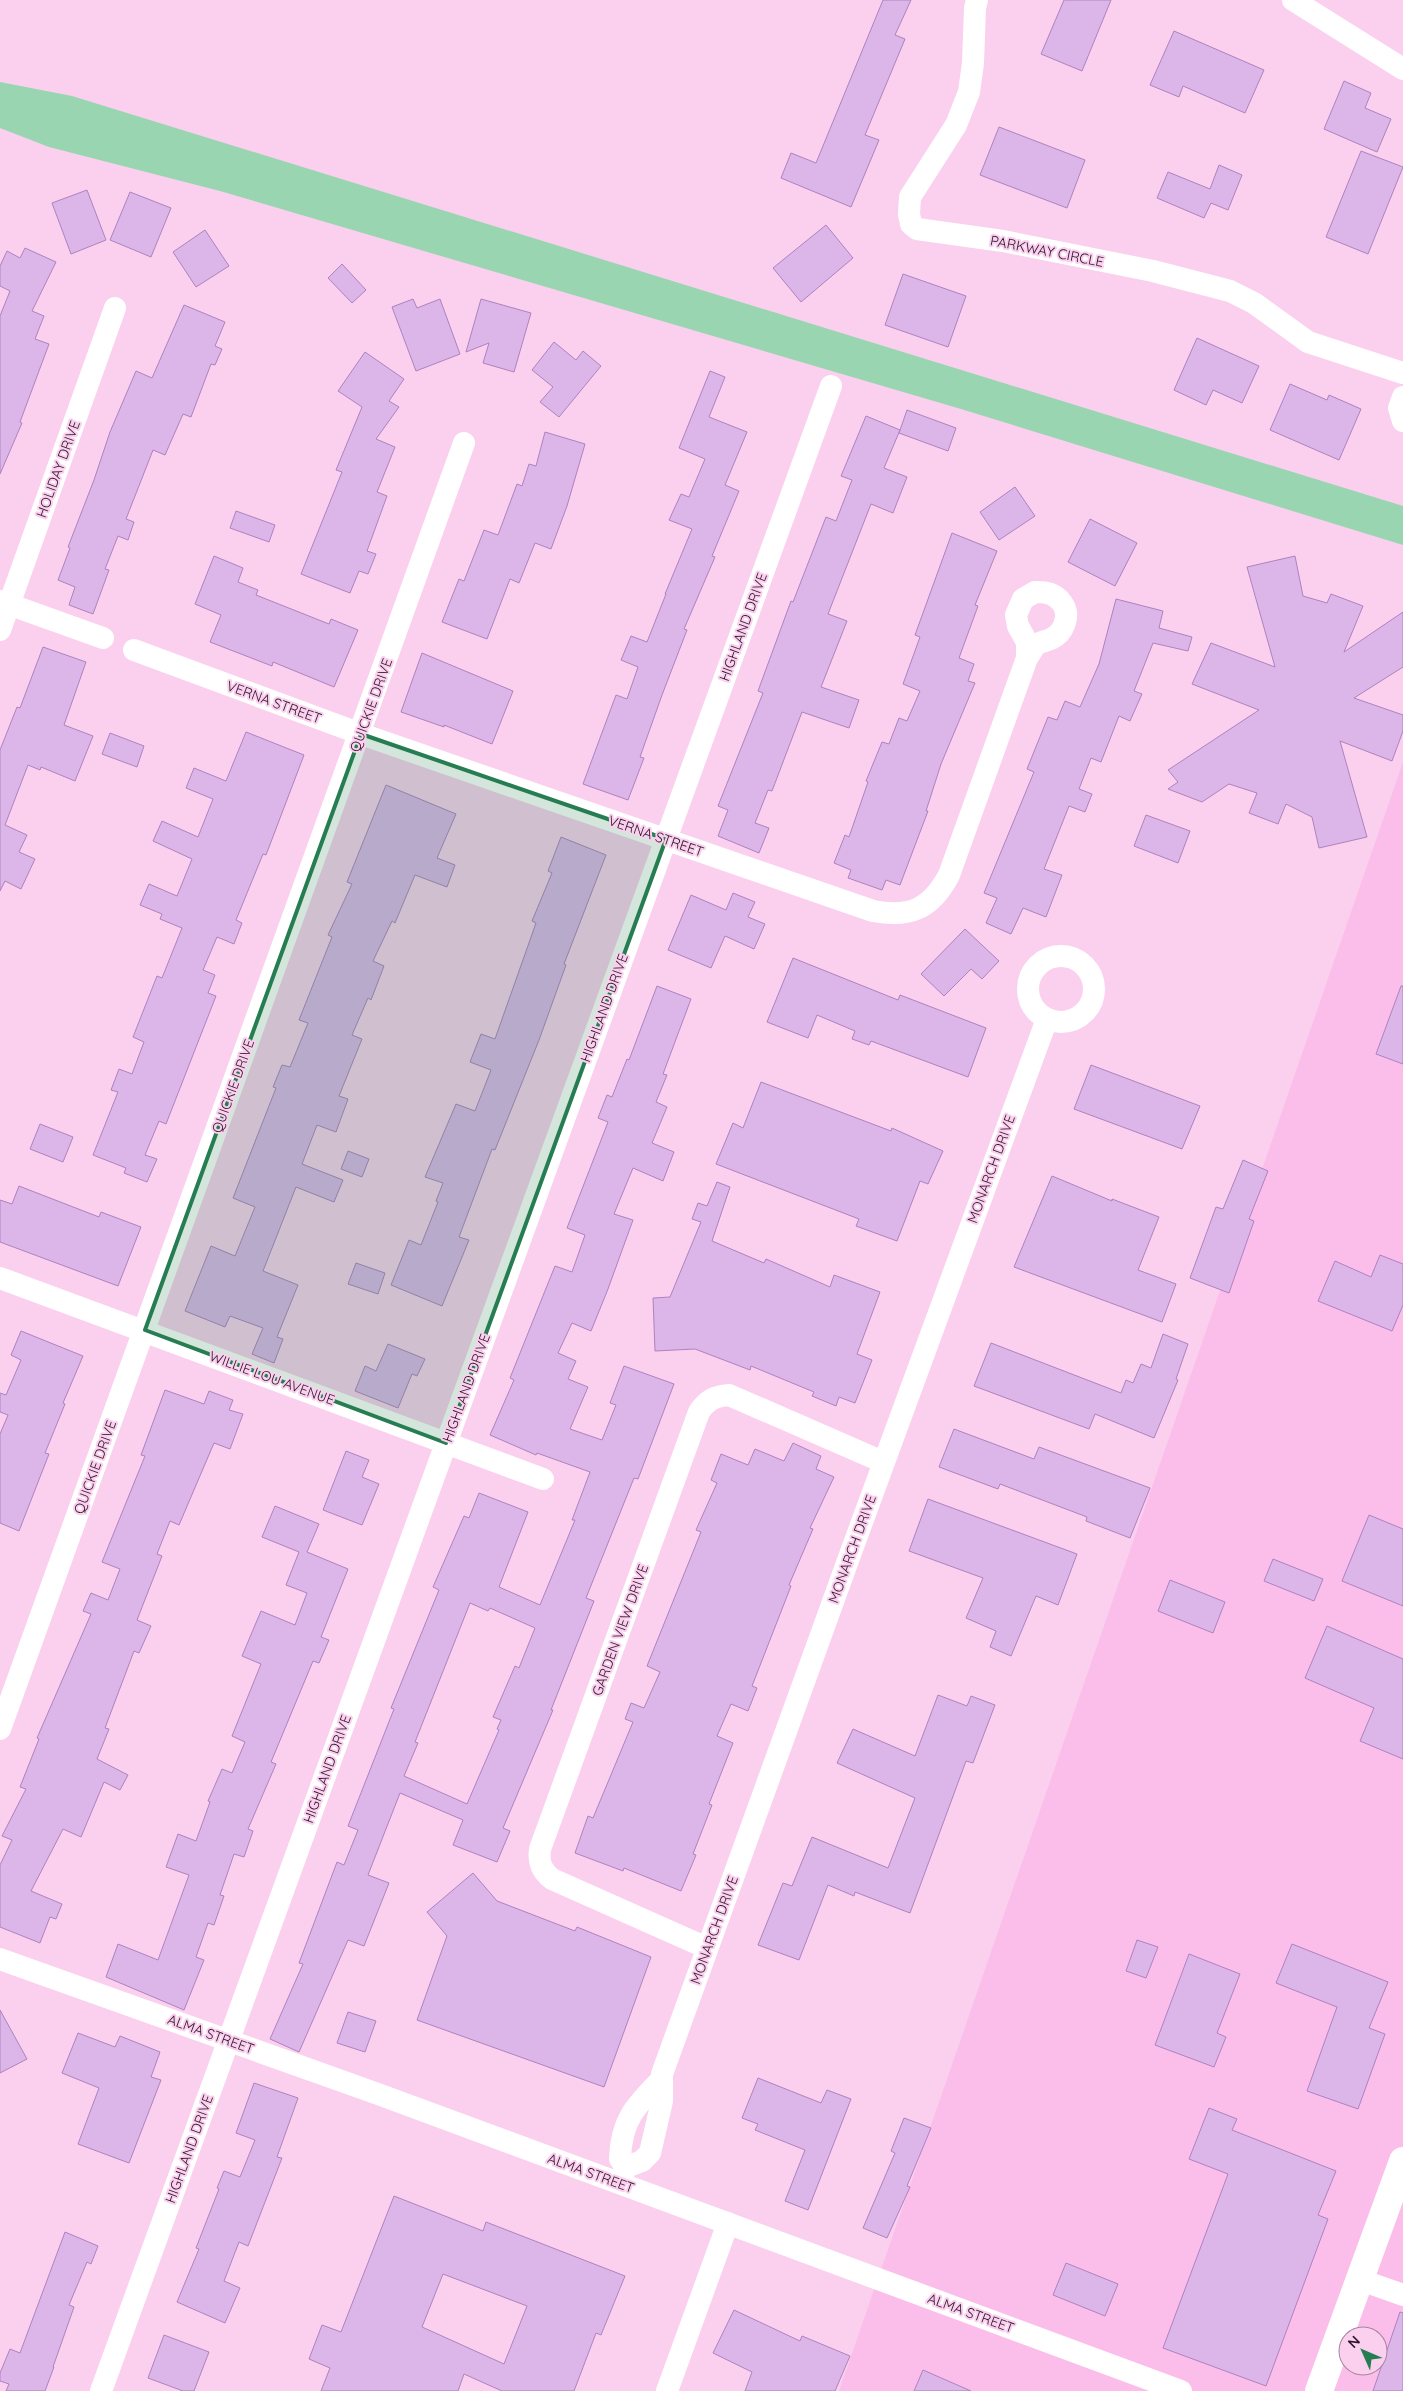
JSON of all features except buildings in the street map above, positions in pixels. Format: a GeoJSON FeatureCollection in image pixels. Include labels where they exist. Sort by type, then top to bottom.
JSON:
{"type":"FeatureCollection","features":[{"type":"Feature","properties":{"kind":"main road"},"geometry":{"type":"LineString","coordinates":[[1319,2391],[1358,2279],[1403,2161]]}},
{"type":"Feature","properties":{"kind":"street","name":"PARKWAY CIRCLE"},"geometry":{"type":"LineString","coordinates":[[977,0],[975,8],[974,63],[969,92],[956,125],[910,197],[909,214],[911,224],[917,229],[1003,241],[1153,271],[1230,291],[1254,303],[1308,342],[1403,373]]}},
{"type":"Feature","properties":{"kind":"street"},"geometry":{"type":"LineString","coordinates":[[1293,0],[1403,69]]}},
{"type":"Feature","properties":{"kind":"street","name":"HOLIDAY DRIVE"},"geometry":{"type":"LineString","coordinates":[[0,630],[4,603],[115,308]]}},
{"type":"Feature","properties":{"kind":"street","name":"HIGHLAND DRIVE"},"geometry":{"type":"LineString","coordinates":[[101,2391],[831,386]]}},
{"type":"Feature","properties":{"kind":"street"},"geometry":{"type":"LineString","coordinates":[[1403,397],[1399,408],[1403,421]]}},
{"type":"Feature","properties":{"kind":"street","name":"QUICKIE DRIVE"},"geometry":{"type":"LineString","coordinates":[[0,1729],[361,734],[464,443]]}},
{"type":"Feature","properties":{"kind":"street"},"geometry":{"type":"LineString","coordinates":[[4,603],[103,638]]}},
{"type":"Feature","properties":{"kind":"street","name":"VERNA STREET"},"geometry":{"type":"LineString","coordinates":[[134,650],[361,734],[872,911],[892,915],[919,909],[941,891],[949,875],[1027,658]]}},
{"type":"Feature","properties":{"kind":"street","name":"MONARCH DRIVE"},"geometry":{"type":"LineString","coordinates":[[661,2080],[635,2106],[627,2123],[620,2142],[620,2159],[623,2175],[650,2153],[662,2102],[661,2080],[707,1948],[883,1462],[1048,1019]]}},
{"type":"Feature","properties":{"kind":"street","name":"WILLIE LOU AVENUE"},"geometry":{"type":"LineString","coordinates":[[0,1278],[544,1479]]}},
{"type":"Feature","properties":{"kind":"street","name":"GARDEN VIEW DRIVE"},"geometry":{"type":"LineString","coordinates":[[707,1948],[552,1880],[543,1871],[539,1858],[543,1840],[699,1412],[705,1402],[718,1396],[729,1395],[883,1462]]}},
{"type":"Feature","properties":{"kind":"street","name":"ALMA STREET"},"geometry":{"type":"LineString","coordinates":[[0,1959],[229,2040],[623,2175],[728,2223],[1181,2391]]}},
{"type":"Feature","properties":{"kind":"street"},"geometry":{"type":"LineString","coordinates":[[667,2391],[728,2223]]}},
{"type":"Feature","properties":{"kind":"street"},"geometry":{"type":"LineString","coordinates":[[1358,2279],[1403,2296]]}},
{"type":"Feature","properties":{"kind":"highlighted area"},"geometry":{"type":"Polygon","coordinates":[[[361,734],[666,839],[446,1443],[145,1330],[361,734]]]}},
{"type":"Feature","properties":{"kind":"shaded area"},"geometry":{"type":"Polygon","coordinates":[[[0,82],[72,96],[1403,506],[1403,545],[961,409],[220,191],[49,147],[0,128],[0,82]]]}},
{"type":"Feature","properties":{"kind":"shaded area"},"geometry":{"type":"Polygon","coordinates":[[[1403,762],[1403,2391],[839,2391],[1403,762]]]}}]}
